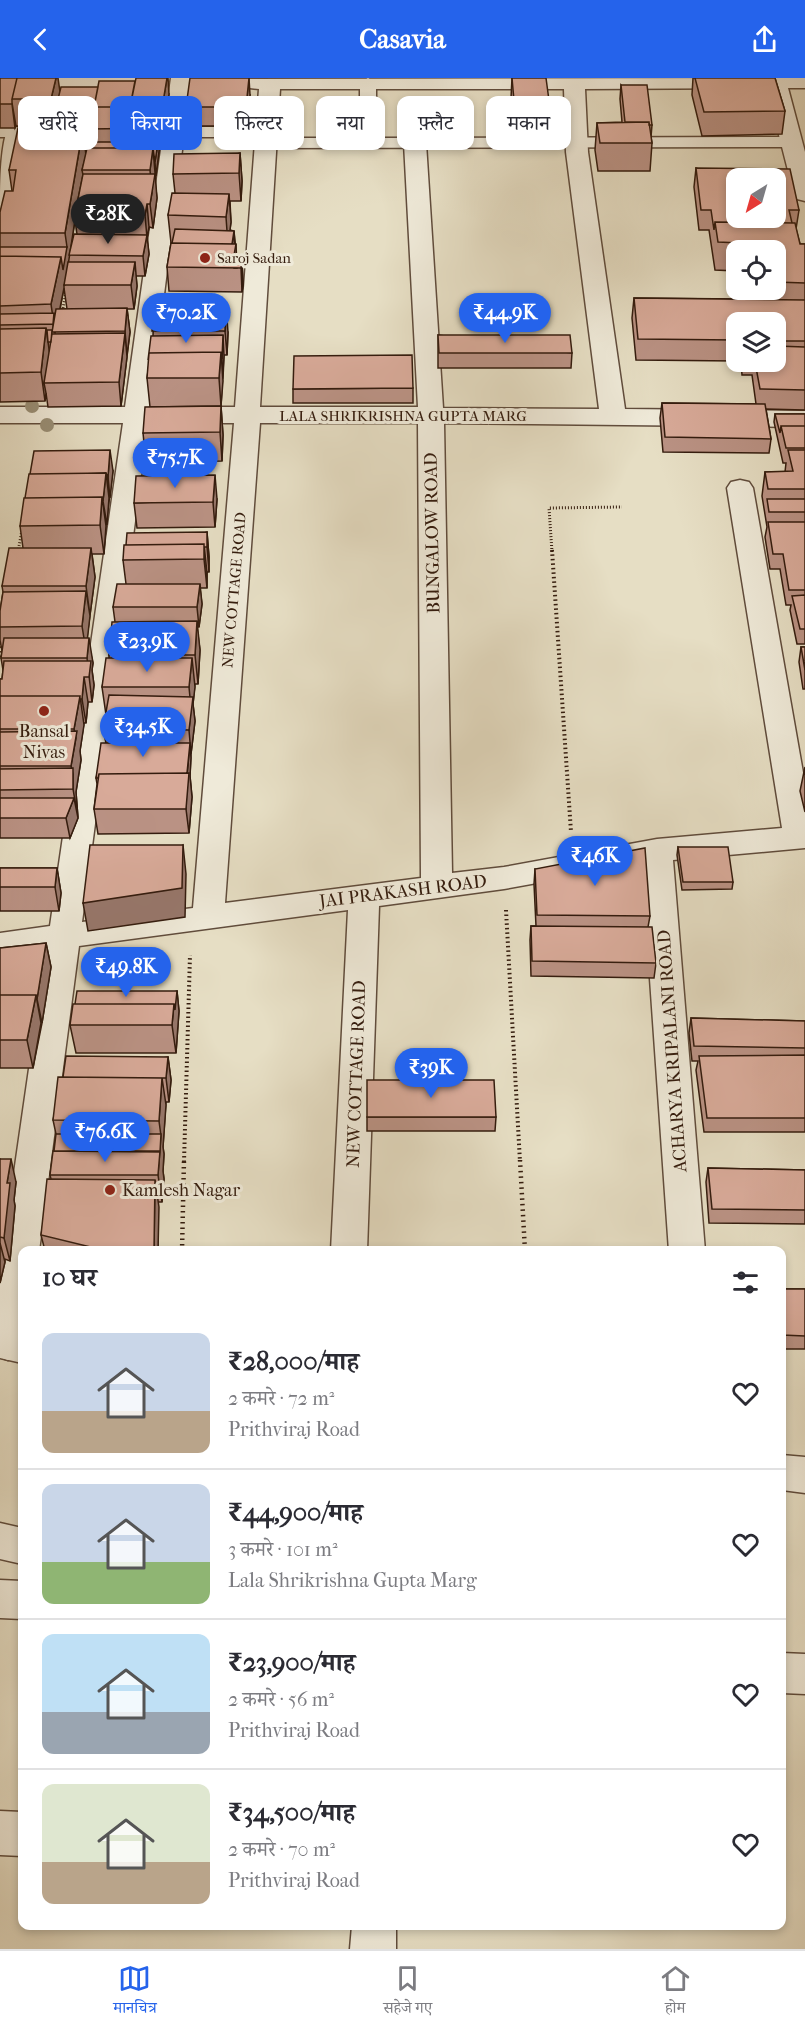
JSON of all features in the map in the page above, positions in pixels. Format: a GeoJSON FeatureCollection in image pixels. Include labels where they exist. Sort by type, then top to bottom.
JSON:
{"type":"FeatureCollection","features":[{"type":"Feature","properties":{"kind":"street"},"geometry":{"type":"LineString","coordinates":[[223,83],[368,80],[550,80],[574,83],[776,80],[805,82]]}},
{"type":"Feature","properties":{"kind":"street"},"geometry":{"type":"LineString","coordinates":[[776,80],[805,194]]}},
{"type":"Feature","properties":{"kind":"street"},"geometry":{"type":"LineString","coordinates":[[179,96],[180,81]]}},
{"type":"Feature","properties":{"kind":"street"},"geometry":{"type":"LineString","coordinates":[[0,83],[180,81],[201,83]]}},
{"type":"Feature","properties":{"kind":"street","name":"NEW COTTAGE ROAD"},"geometry":{"type":"LineString","coordinates":[[269,96],[270,83]]}},
{"type":"Feature","properties":{"kind":"street"},"geometry":{"type":"LineString","coordinates":[[574,83],[577,143],[613,416]]}},
{"type":"Feature","properties":{"kind":"street"},"geometry":{"type":"LineString","coordinates":[[0,204],[8,132]]}},
{"type":"Feature","properties":{"kind":"street"},"geometry":{"type":"LineString","coordinates":[[23,1246],[172,150]]}},
{"type":"Feature","properties":{"kind":"street","name":"NEW COTTAGE ROAD"},"geometry":{"type":"LineString","coordinates":[[200,918],[248,417],[266,150]]}},
{"type":"Feature","properties":{"kind":"street","name":"BUNGALOW ROAD"},"geometry":{"type":"LineString","coordinates":[[415,150],[431,415],[437,887]]}},
{"type":"Feature","properties":{"kind":"street","name":"LALA SHRIKRISHNA GUPTA MARG"},"geometry":{"type":"LineString","coordinates":[[0,415],[135,417],[431,415],[805,419]]}},
{"type":"Feature","properties":{"kind":"street"},"geometry":{"type":"LineString","coordinates":[[740,488],[802,837]]}},
{"type":"Feature","properties":{"kind":"street","name":"JAI PRAKASH ROAD"},"geometry":{"type":"LineString","coordinates":[[0,945],[504,878],[657,850],[802,837]]}},
{"type":"Feature","properties":{"kind":"street","name":"ACHARYA KRIPALANI ROAD"},"geometry":{"type":"LineString","coordinates":[[657,850],[687,1246]]}},
{"type":"Feature","properties":{"kind":"street","name":"NEW COTTAGE ROAD"},"geometry":{"type":"LineString","coordinates":[[349,1246],[364,896]]}},
{"type":"Feature","properties":{"kind":"street"},"geometry":{"type":"LineString","coordinates":[[10,1344],[18,1284]]}},
{"type":"Feature","properties":{"kind":"street"},"geometry":{"type":"LineString","coordinates":[[786,1473],[805,1475]]}},
{"type":"Feature","properties":{"kind":"street"},"geometry":{"type":"LineString","coordinates":[[0,1541],[18,1545]]}},
{"type":"Feature","properties":{"kind":"street"},"geometry":{"type":"LineString","coordinates":[[0,1599],[18,1600]]}},
{"type":"Feature","properties":{"kind":"street"},"geometry":{"type":"LineString","coordinates":[[786,1673],[805,1674]]}},
{"type":"Feature","properties":{"kind":"street"},"geometry":{"type":"LineString","coordinates":[[0,1833],[18,1834]]}},
{"type":"Feature","properties":{"kind":"street"},"geometry":{"type":"LineString","coordinates":[[373,1949],[374,1930]]}},
{"type":"Feature","properties":{"kind":"lane"},"geometry":{"type":"LineString","coordinates":[[368,80],[368,96]]}},
{"type":"Feature","properties":{"kind":"lane"},"geometry":{"type":"LineString","coordinates":[[8,132],[110,132]]}},
{"type":"Feature","properties":{"kind":"lane"},"geometry":{"type":"LineString","coordinates":[[474,143],[792,142]]}},
{"type":"Feature","properties":{"kind":"path"},"geometry":{"type":"LineString","coordinates":[[60,320],[68,285]]}},
{"type":"Feature","properties":{"kind":"path"},"geometry":{"type":"LineString","coordinates":[[573,865],[549,508],[622,507]]}},
{"type":"Feature","properties":{"kind":"path"},"geometry":{"type":"LineString","coordinates":[[16,563],[22,528]]}},
{"type":"Feature","properties":{"kind":"path"},"geometry":{"type":"LineString","coordinates":[[0,657],[2,645]]}},
{"type":"Feature","properties":{"kind":"path"},"geometry":{"type":"LineString","coordinates":[[504,878],[525,1246]]}},
{"type":"Feature","properties":{"kind":"path"},"geometry":{"type":"LineString","coordinates":[[182,1246],[200,918]]}},
{"type":"Feature","properties":{"kind":"building"},"geometry":{"type":"Polygon","coordinates":[[[0,78],[17,78],[12,104],[0,104],[0,78]]]}},
{"type":"Feature","properties":{"kind":"building"},"geometry":{"type":"Polygon","coordinates":[[[17,78],[56,78],[52,96],[18,96],[18,99],[12,99],[17,78]]]}},
{"type":"Feature","properties":{"kind":"building"},"geometry":{"type":"Polygon","coordinates":[[[136,78],[167,78],[164,96],[132,96],[136,78]]]}},
{"type":"Feature","properties":{"kind":"building"},"geometry":{"type":"Polygon","coordinates":[[[190,78],[249,78],[247,96],[214,96],[214,107],[202,107],[202,96],[188,96],[190,78]]]}},
{"type":"Feature","properties":{"kind":"building"},"geometry":{"type":"Polygon","coordinates":[[[512,78],[546,78],[548,96],[514,96],[512,78]]]}},
{"type":"Feature","properties":{"kind":"building"},"geometry":{"type":"Polygon","coordinates":[[[695,78],[775,78],[785,111],[704,112],[695,78]]]}},
{"type":"Feature","properties":{"kind":"building"},"geometry":{"type":"Polygon","coordinates":[[[99,81],[135,81],[132,96],[110,96],[110,107],[98,107],[98,96],[96,96],[99,81]]]}},
{"type":"Feature","properties":{"kind":"building"},"geometry":{"type":"Polygon","coordinates":[[[621,85],[647,85],[652,125],[649,125],[649,122],[625,122],[621,85]]]}},
{"type":"Feature","properties":{"kind":"building"},"geometry":{"type":"Polygon","coordinates":[[[61,87],[98,87],[96,96],[59,96],[61,87]]]}},
{"type":"Feature","properties":{"kind":"building"},"geometry":{"type":"Polygon","coordinates":[[[98,107],[110,107],[110,129],[98,129],[98,107]]]}},
{"type":"Feature","properties":{"kind":"building"},"geometry":{"type":"Polygon","coordinates":[[[649,122],[652,143],[600,143],[597,123],[649,122]]]}},
{"type":"Feature","properties":{"kind":"building"},"geometry":{"type":"Polygon","coordinates":[[[18,128],[18,150],[79,150],[65,233],[0,233],[0,212],[5,191],[13,191],[16,170],[9,170],[18,128]]]}},
{"type":"Feature","properties":{"kind":"building"},"geometry":{"type":"Polygon","coordinates":[[[98,142],[110,142],[110,148],[98,148],[98,142]]]}},
{"type":"Feature","properties":{"kind":"building"},"geometry":{"type":"Polygon","coordinates":[[[110,148],[110,150],[153,150],[150,170],[82,170],[87,150],[110,148]]]}},
{"type":"Feature","properties":{"kind":"building"},"geometry":{"type":"Polygon","coordinates":[[[240,153],[239,173],[173,174],[174,154],[240,153]]]}},
{"type":"Feature","properties":{"kind":"building"},"geometry":{"type":"Polygon","coordinates":[[[696,168],[726,168],[726,222],[715,222],[714,230],[711,210],[701,210],[696,168]]]}},
{"type":"Feature","properties":{"kind":"building"},"geometry":{"type":"Polygon","coordinates":[[[786,169],[790,169],[799,210],[789,210],[792,223],[786,223],[786,169]]]}},
{"type":"Feature","properties":{"kind":"building"},"geometry":{"type":"Polygon","coordinates":[[[83,174],[155,174],[150,204],[147,204],[145,215],[75,214],[83,174]]]}},
{"type":"Feature","properties":{"kind":"building"},"geometry":{"type":"Polygon","coordinates":[[[172,193],[229,194],[226,217],[168,215],[172,193]]]}},
{"type":"Feature","properties":{"kind":"building"},"geometry":{"type":"Polygon","coordinates":[[[715,222],[726,222],[726,228],[786,228],[786,223],[795,223],[800,244],[805,244],[805,283],[786,282],[786,240],[718,242],[715,222]]]}},
{"type":"Feature","properties":{"kind":"building"},"geometry":{"type":"Polygon","coordinates":[[[175,229],[234,231],[232,244],[172,243],[175,229]]]}},
{"type":"Feature","properties":{"kind":"building"},"geometry":{"type":"Polygon","coordinates":[[[74,234],[147,235],[143,256],[69,255],[74,234]]]}},
{"type":"Feature","properties":{"kind":"building","name":"Saroj Sadan"},"geometry":{"type":"Polygon","coordinates":[[[171,243],[236,244],[233,261],[242,261],[241,268],[167,267],[171,243]]]}},
{"type":"Feature","properties":{"kind":"building"},"geometry":{"type":"Polygon","coordinates":[[[0,247],[67,247],[63,270],[61,257],[0,256],[0,247]]]}},
{"type":"Feature","properties":{"kind":"building"},"geometry":{"type":"Polygon","coordinates":[[[0,256],[61,257],[51,304],[0,306],[0,256]]]}},
{"type":"Feature","properties":{"kind":"building"},"geometry":{"type":"Polygon","coordinates":[[[68,262],[135,262],[131,285],[64,285],[68,262]]]}},
{"type":"Feature","properties":{"kind":"building"},"geometry":{"type":"Polygon","coordinates":[[[634,298],[805,300],[805,341],[786,341],[786,312],[726,312],[726,340],[638,339],[634,298]]]}},
{"type":"Feature","properties":{"kind":"building"},"geometry":{"type":"Polygon","coordinates":[[[226,307],[225,331],[152,331],[154,308],[226,307]]]}},
{"type":"Feature","properties":{"kind":"building"},"geometry":{"type":"Polygon","coordinates":[[[127,308],[125,331],[52,332],[56,309],[127,308]]]}},
{"type":"Feature","properties":{"kind":"building"},"geometry":{"type":"Polygon","coordinates":[[[54,313],[53,324],[0,325],[0,314],[54,313]]]}},
{"type":"Feature","properties":{"kind":"building"},"geometry":{"type":"Polygon","coordinates":[[[46,328],[41,372],[0,373],[0,329],[46,328]]]}},
{"type":"Feature","properties":{"kind":"building"},"geometry":{"type":"Polygon","coordinates":[[[47,330],[52,330],[51,342],[48,342],[47,330]]]}},
{"type":"Feature","properties":{"kind":"building"},"geometry":{"type":"Polygon","coordinates":[[[125,333],[119,382],[44,383],[52,334],[125,333]]]}},
{"type":"Feature","properties":{"kind":"building"},"geometry":{"type":"Polygon","coordinates":[[[223,335],[222,359],[221,352],[149,353],[148,360],[151,336],[223,335]]]}},
{"type":"Feature","properties":{"kind":"building"},"geometry":{"type":"Polygon","coordinates":[[[438,335],[570,335],[572,353],[439,353],[438,335]]]}},
{"type":"Feature","properties":{"kind":"building"},"geometry":{"type":"Polygon","coordinates":[[[786,346],[805,347],[805,390],[760,389],[757,372],[786,372],[786,346]]]}},
{"type":"Feature","properties":{"kind":"building"},"geometry":{"type":"Polygon","coordinates":[[[221,352],[219,378],[147,378],[149,353],[221,352]]]}},
{"type":"Feature","properties":{"kind":"building"},"geometry":{"type":"Polygon","coordinates":[[[412,355],[413,388],[293,389],[294,356],[412,355]]]}},
{"type":"Feature","properties":{"kind":"building"},"geometry":{"type":"Polygon","coordinates":[[[662,403],[765,404],[771,439],[665,437],[662,403]]]}},
{"type":"Feature","properties":{"kind":"building"},"geometry":{"type":"Polygon","coordinates":[[[221,406],[220,432],[143,433],[145,407],[221,406]]]}},
{"type":"Feature","properties":{"kind":"building"},"geometry":{"type":"Polygon","coordinates":[[[775,414],[805,414],[805,426],[781,426],[780,433],[775,414]]]}},
{"type":"Feature","properties":{"kind":"building"},"geometry":{"type":"Polygon","coordinates":[[[781,426],[805,426],[805,448],[786,448],[781,426]]]}},
{"type":"Feature","properties":{"kind":"building"},"geometry":{"type":"Polygon","coordinates":[[[110,450],[108,477],[106,473],[30,474],[34,451],[110,450]]]}},
{"type":"Feature","properties":{"kind":"building"},"geometry":{"type":"Polygon","coordinates":[[[788,450],[805,450],[805,489],[768,489],[765,472],[793,471],[788,450]]]}},
{"type":"Feature","properties":{"kind":"building"},"geometry":{"type":"Polygon","coordinates":[[[106,473],[103,501],[102,497],[25,498],[29,474],[106,473]]]}},
{"type":"Feature","properties":{"kind":"building"},"geometry":{"type":"Polygon","coordinates":[[[215,475],[213,502],[134,503],[136,476],[215,475]]]}},
{"type":"Feature","properties":{"kind":"building"},"geometry":{"type":"Polygon","coordinates":[[[102,497],[100,525],[20,526],[24,498],[102,497]]]}},
{"type":"Feature","properties":{"kind":"building"},"geometry":{"type":"Polygon","coordinates":[[[767,499],[805,499],[805,512],[769,512],[767,499]]]}},
{"type":"Feature","properties":{"kind":"building"},"geometry":{"type":"Polygon","coordinates":[[[768,522],[805,522],[805,590],[789,590],[783,554],[773,554],[768,522]]]}},
{"type":"Feature","properties":{"kind":"building"},"geometry":{"type":"Polygon","coordinates":[[[207,532],[207,547],[204,547],[204,544],[126,545],[127,533],[207,532]]]}},
{"type":"Feature","properties":{"kind":"building"},"geometry":{"type":"Polygon","coordinates":[[[204,544],[204,559],[123,560],[124,545],[204,544]]]}},
{"type":"Feature","properties":{"kind":"building"},"geometry":{"type":"Polygon","coordinates":[[[9,548],[91,548],[86,586],[2,586],[9,548]]]}},
{"type":"Feature","properties":{"kind":"building"},"geometry":{"type":"Polygon","coordinates":[[[117,584],[200,584],[197,607],[113,607],[117,584]]]}},
{"type":"Feature","properties":{"kind":"building"},"geometry":{"type":"Polygon","coordinates":[[[86,591],[82,626],[0,627],[3,592],[86,591]]]}},
{"type":"Feature","properties":{"kind":"building"},"geometry":{"type":"Polygon","coordinates":[[[805,595],[805,629],[800,629],[792,596],[805,595]]]}},
{"type":"Feature","properties":{"kind":"building"},"geometry":{"type":"Polygon","coordinates":[[[197,621],[195,655],[109,655],[112,622],[197,621]]]}},
{"type":"Feature","properties":{"kind":"building"},"geometry":{"type":"Polygon","coordinates":[[[4,638],[89,638],[87,658],[1,658],[4,638]]]}},
{"type":"Feature","properties":{"kind":"building"},"geometry":{"type":"Polygon","coordinates":[[[801,647],[805,647],[805,670],[801,647]]]}},
{"type":"Feature","properties":{"kind":"building"},"geometry":{"type":"Polygon","coordinates":[[[106,658],[192,658],[189,687],[102,687],[106,658]]]}},
{"type":"Feature","properties":{"kind":"building"},"geometry":{"type":"Polygon","coordinates":[[[4,661],[91,661],[89,677],[84,677],[82,699],[80,699],[80,696],[0,696],[0,679],[2,679],[4,661]]]}},
{"type":"Feature","properties":{"kind":"building"},"geometry":{"type":"Polygon","coordinates":[[[109,695],[193,697],[189,730],[103,729],[109,695]]]}},
{"type":"Feature","properties":{"kind":"building","name":"Bansal Nivas"},"geometry":{"type":"Polygon","coordinates":[[[0,696],[80,696],[74,729],[0,729],[0,696]]]}},
{"type":"Feature","properties":{"kind":"building"},"geometry":{"type":"Polygon","coordinates":[[[77,731],[71,766],[0,766],[0,732],[77,731]]]}},
{"type":"Feature","properties":{"kind":"building"},"geometry":{"type":"Polygon","coordinates":[[[101,743],[190,743],[187,773],[99,774],[96,778],[101,743]]]}},
{"type":"Feature","properties":{"kind":"building"},"geometry":{"type":"Polygon","coordinates":[[[73,768],[73,789],[0,790],[0,769],[73,768]]]}},
{"type":"Feature","properties":{"kind":"building"},"geometry":{"type":"Polygon","coordinates":[[[189,773],[186,809],[94,809],[99,774],[189,773]]]}},
{"type":"Feature","properties":{"kind":"building"},"geometry":{"type":"Polygon","coordinates":[[[0,798],[74,798],[66,818],[0,818],[0,798]]]}},
{"type":"Feature","properties":{"kind":"building"},"geometry":{"type":"Polygon","coordinates":[[[90,845],[183,845],[182,888],[83,903],[90,845]]]}},
{"type":"Feature","properties":{"kind":"building"},"geometry":{"type":"Polygon","coordinates":[[[678,847],[728,847],[733,882],[683,882],[678,847]]]}},
{"type":"Feature","properties":{"kind":"building"},"geometry":{"type":"Polygon","coordinates":[[[645,848],[650,916],[537,915],[535,869],[645,848]]]}},
{"type":"Feature","properties":{"kind":"building"},"geometry":{"type":"Polygon","coordinates":[[[0,868],[57,868],[55,887],[0,887],[0,868]]]}},
{"type":"Feature","properties":{"kind":"building"},"geometry":{"type":"Polygon","coordinates":[[[531,926],[652,927],[656,963],[532,961],[531,926]]]}},
{"type":"Feature","properties":{"kind":"building"},"geometry":{"type":"Polygon","coordinates":[[[46,943],[37,999],[36,995],[0,995],[0,948],[46,943]]]}},
{"type":"Feature","properties":{"kind":"building"},"geometry":{"type":"Polygon","coordinates":[[[77,991],[177,991],[175,1010],[174,1004],[75,1004],[77,991]]]}},
{"type":"Feature","properties":{"kind":"building"},"geometry":{"type":"Polygon","coordinates":[[[0,995],[36,995],[27,1040],[0,1040],[0,995]]]}},
{"type":"Feature","properties":{"kind":"building"},"geometry":{"type":"Polygon","coordinates":[[[73,1004],[174,1004],[172,1025],[70,1025],[73,1004]]]}},
{"type":"Feature","properties":{"kind":"building"},"geometry":{"type":"Polygon","coordinates":[[[691,1018],[805,1021],[805,1048],[694,1046],[691,1018]]]}},
{"type":"Feature","properties":{"kind":"building"},"geometry":{"type":"Polygon","coordinates":[[[805,1055],[805,1118],[707,1118],[699,1056],[805,1055]]]}},
{"type":"Feature","properties":{"kind":"building"},"geometry":{"type":"Polygon","coordinates":[[[66,1056],[168,1057],[166,1078],[63,1077],[66,1056]]]}},
{"type":"Feature","properties":{"kind":"building"},"geometry":{"type":"Polygon","coordinates":[[[58,1077],[162,1078],[159,1121],[53,1120],[58,1077]]]}},
{"type":"Feature","properties":{"kind":"building"},"geometry":{"type":"Polygon","coordinates":[[[367,1080],[494,1080],[496,1117],[367,1117],[367,1080]]]}},
{"type":"Feature","properties":{"kind":"building"},"geometry":{"type":"Polygon","coordinates":[[[56,1134],[161,1134],[160,1152],[54,1151],[56,1134]]]}},
{"type":"Feature","properties":{"kind":"building"},"geometry":{"type":"Polygon","coordinates":[[[53,1151],[160,1151],[158,1175],[50,1175],[53,1151]]]}},
{"type":"Feature","properties":{"kind":"building"},"geometry":{"type":"Polygon","coordinates":[[[0,1159],[11,1159],[7,1183],[10,1183],[4,1238],[0,1237],[0,1159]]]}},
{"type":"Feature","properties":{"kind":"building"},"geometry":{"type":"Polygon","coordinates":[[[708,1168],[805,1170],[805,1210],[712,1209],[708,1168]]]}},
{"type":"Feature","properties":{"kind":"building"},"geometry":{"type":"Polygon","coordinates":[[[47,1179],[155,1180],[154,1246],[86,1246],[41,1235],[47,1179]]]}},
{"type":"Feature","properties":{"kind":"building"},"geometry":{"type":"Polygon","coordinates":[[[786,1289],[805,1289],[805,1336],[786,1335],[786,1289]]]}},
{"type":"Feature","properties":{"kind":"place","name":"Saroj Sadan"},"geometry":{"type":"Point","coordinates":[205,258]}},
{"type":"Feature","properties":{"kind":"place","name":"Bansal Nivas"},"geometry":{"type":"Point","coordinates":[44,711]}},
{"type":"Feature","properties":{"kind":"place","name":"Kamlesh Nagar"},"geometry":{"type":"Point","coordinates":[110,1190]}}]}
